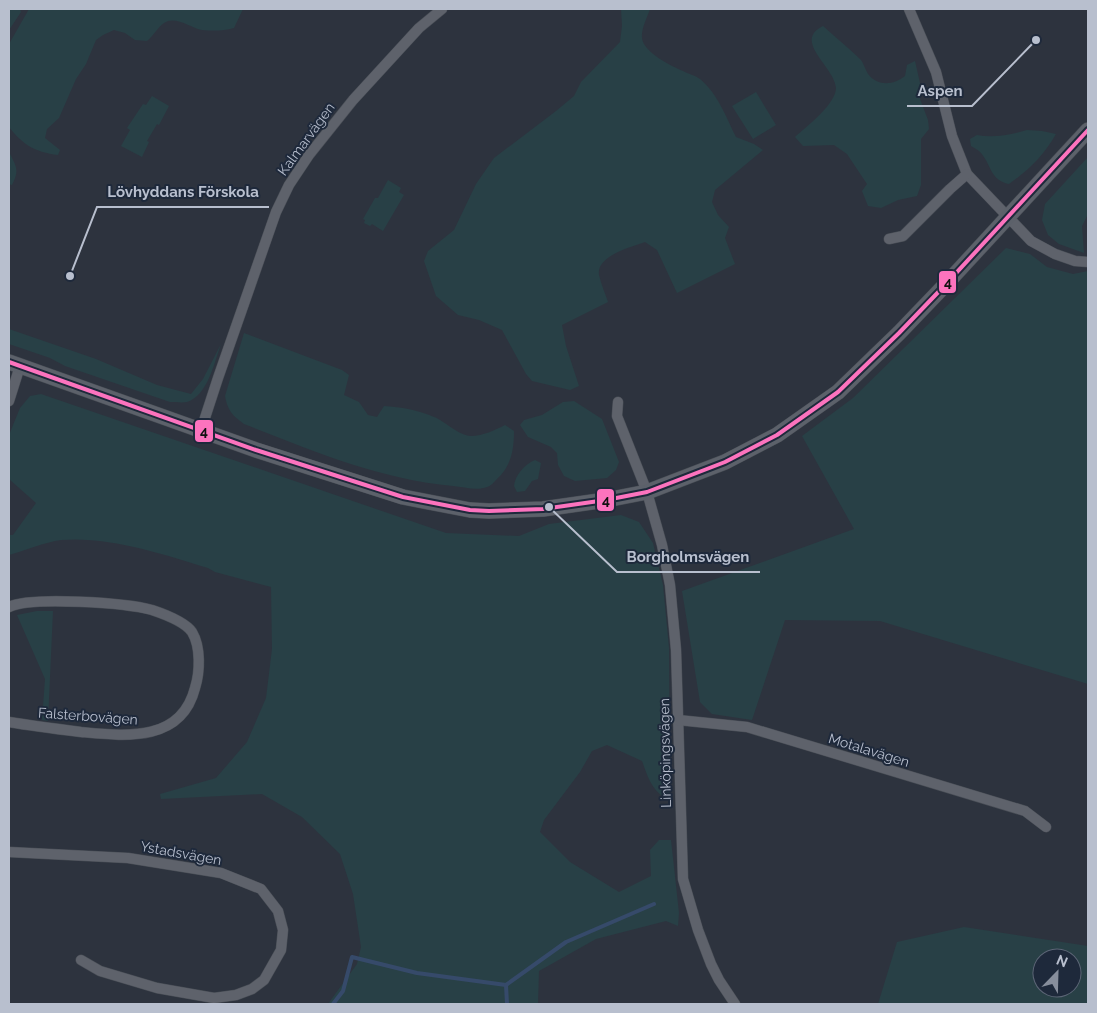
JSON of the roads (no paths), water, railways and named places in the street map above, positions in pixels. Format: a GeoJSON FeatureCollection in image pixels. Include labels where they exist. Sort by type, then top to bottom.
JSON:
{"type":"FeatureCollection","features":[{"type":"Feature","properties":{"kind":"street","name":"Kalmarvägen"},"geometry":{"type":"LineString","coordinates":[[201,430],[276,212],[289,184],[309,155],[372,78],[419,28],[442,9]]}},
{"type":"Feature","properties":{"kind":"street"},"geometry":{"type":"LineString","coordinates":[[909,9],[936,72],[952,136],[967,174],[1031,241],[1055,254],[1075,261],[1088,262]]}},
{"type":"Feature","properties":{"kind":"street"},"geometry":{"type":"LineString","coordinates":[[9,401],[14,364],[316,470],[403,497],[470,510],[543,509],[647,492],[725,462],[777,435],[838,392],[899,333],[1088,130]]}},
{"type":"Feature","properties":{"kind":"street"},"geometry":{"type":"LineString","coordinates":[[889,239],[903,236],[950,188],[967,174]]}},
{"type":"Feature","properties":{"kind":"street","name":"Linköpingsvägen"},"geometry":{"type":"LineString","coordinates":[[618,402],[617,416],[647,492],[670,585],[676,650],[683,879],[698,930],[711,964],[735,1004]]}},
{"type":"Feature","properties":{"kind":"street","name":"Falsterbovägen"},"geometry":{"type":"LineString","coordinates":[[9,607],[15,604],[49,601],[124,606],[152,610],[176,619],[192,632],[199,656],[199,675],[193,698],[186,710],[161,729],[145,734],[124,735],[74,731],[9,722]]}},
{"type":"Feature","properties":{"kind":"street","name":"Motalavägen"},"geometry":{"type":"LineString","coordinates":[[678,720],[747,727],[1025,811],[1046,827]]}},
{"type":"Feature","properties":{"kind":"street","name":"Ystadsvägen"},"geometry":{"type":"LineString","coordinates":[[9,852],[128,858],[221,872],[261,889],[278,912],[283,930],[281,950],[264,980],[252,989],[236,996],[214,998],[157,988],[100,972],[81,960]]}},
{"type":"Feature","properties":{"kind":"waterway"},"geometry":{"type":"LineString","coordinates":[[507,1004],[506,985],[566,942],[654,904]]}},
{"type":"Feature","properties":{"kind":"waterway"},"geometry":{"type":"LineString","coordinates":[[333,1004],[343,991],[352,957],[417,973],[506,985]]}},
{"type":"Feature","properties":{"kind":"place","name":"Aspen"},"geometry":{"type":"Point","coordinates":[1036,40]}},
{"type":"Feature","properties":{"kind":"place","name":"Lövhyddans Förskola"},"geometry":{"type":"Point","coordinates":[70,276]}},
{"type":"Feature","properties":{"kind":"place","name":"Borgholmsvägen"},"geometry":{"type":"Point","coordinates":[549,507]}}]}
